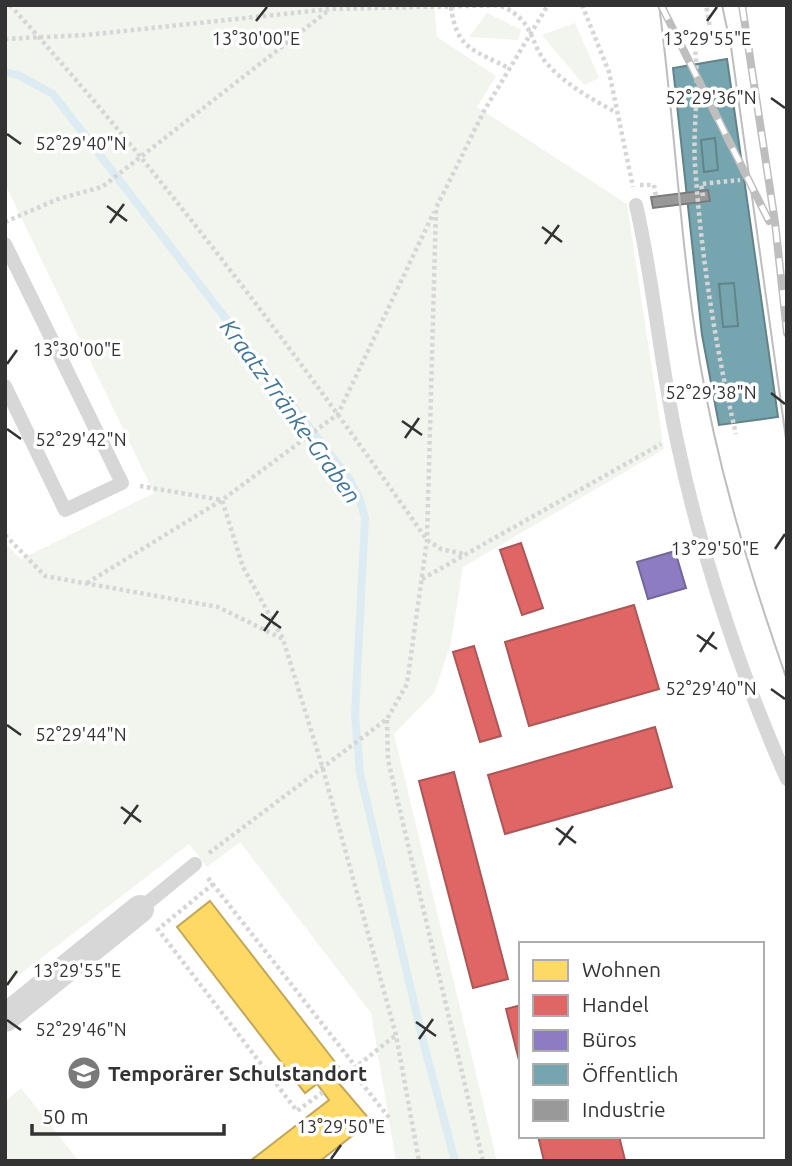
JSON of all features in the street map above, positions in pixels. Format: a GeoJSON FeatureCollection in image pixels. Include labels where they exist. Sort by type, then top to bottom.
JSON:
{"type":"FeatureCollection","features":[{"type":"Feature","properties":{"kind":"street"},"geometry":{"type":"LineString","coordinates":[[5,1018],[149,919]]}},
{"type":"Feature","properties":{"kind":"lane"},"geometry":{"type":"LineString","coordinates":[[636,205],[677,440],[720,601],[787,779]]}},
{"type":"Feature","properties":{"kind":"lane"},"geometry":{"type":"LineString","coordinates":[[5,244],[122,483],[65,510],[5,386]]}},
{"type":"Feature","properties":{"kind":"lane"},"geometry":{"type":"LineString","coordinates":[[149,919],[195,864]]}},
{"type":"Feature","properties":{"kind":"path"},"geometry":{"type":"LineString","coordinates":[[10,5],[142,156],[338,414],[427,540],[441,549],[464,554]]}},
{"type":"Feature","properties":{"kind":"path"},"geometry":{"type":"LineString","coordinates":[[5,39],[39,38],[329,7],[512,5]]}},
{"type":"Feature","properties":{"kind":"path"},"geometry":{"type":"LineString","coordinates":[[86,584],[222,499],[338,414],[484,111],[548,5]]}},
{"type":"Feature","properties":{"kind":"path"},"geometry":{"type":"LineString","coordinates":[[582,5],[609,72],[636,205]]}},
{"type":"Feature","properties":{"kind":"path"},"geometry":{"type":"LineString","coordinates":[[693,40],[711,34],[706,5]]}},
{"type":"Feature","properties":{"kind":"path"},"geometry":{"type":"LineString","coordinates":[[501,6],[522,17],[544,60],[553,71],[617,114]]}},
{"type":"Feature","properties":{"kind":"path"},"geometry":{"type":"LineString","coordinates":[[5,222],[58,199],[102,187],[329,7]]}},
{"type":"Feature","properties":{"kind":"path"},"geometry":{"type":"LineString","coordinates":[[451,7],[454,31],[463,44],[510,68]]}},
{"type":"Feature","properties":{"kind":"path"},"geometry":{"type":"LineString","coordinates":[[691,32],[699,184],[715,327],[736,434]]}},
{"type":"Feature","properties":{"kind":"path"},"geometry":{"type":"LineString","coordinates":[[699,184],[740,180]]}},
{"type":"Feature","properties":{"kind":"path"},"geometry":{"type":"LineString","coordinates":[[699,184],[703,196]]}},
{"type":"Feature","properties":{"kind":"path"},"geometry":{"type":"LineString","coordinates":[[390,1119],[214,884],[195,864],[387,719],[407,684],[427,540],[436,208]]}},
{"type":"Feature","properties":{"kind":"path"},"geometry":{"type":"LineString","coordinates":[[421,579],[646,450],[677,440]]}},
{"type":"Feature","properties":{"kind":"path"},"geometry":{"type":"LineString","coordinates":[[122,483],[222,499]]}},
{"type":"Feature","properties":{"kind":"path"},"geometry":{"type":"LineString","coordinates":[[222,499],[243,567],[283,639],[323,769],[396,1035],[419,1161]]}},
{"type":"Feature","properties":{"kind":"path"},"geometry":{"type":"LineString","coordinates":[[5,535],[45,576],[218,607],[283,639]]}},
{"type":"Feature","properties":{"kind":"path"},"geometry":{"type":"LineString","coordinates":[[387,719],[388,760],[483,1161]]}},
{"type":"Feature","properties":{"kind":"path"},"geometry":{"type":"LineString","coordinates":[[214,884],[149,919],[297,1111],[323,1092]]}},
{"type":"Feature","properties":{"kind":"path"},"geometry":{"type":"LineString","coordinates":[[337,1082],[396,1035]]}},
{"type":"Feature","properties":{"kind":"shaded area"},"geometry":{"type":"Polygon","coordinates":[[[5,5],[434,5],[437,37],[496,76],[477,107],[627,204],[664,449],[463,567],[450,647],[434,693],[394,734],[497,1161],[396,1161],[371,1013],[240,842],[207,867],[189,844],[5,986],[5,543],[21,559],[154,493],[5,184],[5,5]]]}},
{"type":"Feature","properties":{"kind":"shaded area"},"geometry":{"type":"Polygon","coordinates":[[[487,13],[521,30],[518,40],[469,37],[487,13]]]}},
{"type":"Feature","properties":{"kind":"shaded area"},"geometry":{"type":"Polygon","coordinates":[[[575,23],[599,78],[584,85],[542,35],[575,23]]]}},
{"type":"Feature","properties":{"kind":"shaded area"},"geometry":{"type":"Polygon","coordinates":[[[21,1088],[79,1161],[5,1160],[5,1101],[21,1088]]]}},
{"type":"Feature","properties":{"kind":"building: Wohnen"},"geometry":{"type":"Polygon","coordinates":[[[210,901],[339,1067],[331,1074],[371,1121],[320,1161],[250,1161],[329,1100],[317,1084],[305,1093],[177,927],[210,901]]]}},
{"type":"Feature","properties":{"kind":"building: Handel"},"geometry":{"type":"Polygon","coordinates":[[[521,543],[543,608],[522,615],[500,550],[521,543]]]}},
{"type":"Feature","properties":{"kind":"building: Handel"},"geometry":{"type":"Polygon","coordinates":[[[634,605],[659,689],[529,726],[505,642],[634,605]]]}},
{"type":"Feature","properties":{"kind":"building: Handel"},"geometry":{"type":"Polygon","coordinates":[[[474,646],[501,736],[480,742],[453,652],[474,646]]]}},
{"type":"Feature","properties":{"kind":"building: Handel"},"geometry":{"type":"Polygon","coordinates":[[[655,727],[672,787],[505,834],[488,775],[655,727]]]}},
{"type":"Feature","properties":{"kind":"building: Handel"},"geometry":{"type":"Polygon","coordinates":[[[454,772],[508,979],[473,988],[419,781],[454,772]]]}},
{"type":"Feature","properties":{"kind":"building: Handel"},"geometry":{"type":"Polygon","coordinates":[[[519,1006],[519,1060],[506,1009],[519,1006]]]}},
{"type":"Feature","properties":{"kind":"building: Handel"},"geometry":{"type":"Polygon","coordinates":[[[538,1138],[620,1138],[625,1160],[544,1161],[538,1138]]]}},
{"type":"Feature","properties":{"kind":"building: Büros"},"geometry":{"type":"Polygon","coordinates":[[[675,551],[686,588],[648,599],[637,562],[675,551]]]}},
{"type":"Feature","properties":{"kind":"building: Öffentlich"},"geometry":{"type":"Polygon","coordinates":[[[727,59],[778,417],[719,425],[702,335],[673,68],[727,59]]]}},
{"type":"Feature","properties":{"kind":"building: Öffentlich"},"geometry":{"type":"Polygon","coordinates":[[[715,138],[718,170],[704,172],[701,140],[715,138]]]}},
{"type":"Feature","properties":{"kind":"building: Öffentlich"},"geometry":{"type":"Polygon","coordinates":[[[734,283],[738,326],[723,327],[719,284],[734,283]]]}},
{"type":"Feature","properties":{"kind":"building: Industrie"},"geometry":{"type":"Polygon","coordinates":[[[708,190],[710,201],[653,208],[651,197],[708,190]]]}},
{"type":"Feature","properties":{"kind":"waterway","name":"Kraatz-Tränke-Graben"},"geometry":{"type":"LineString","coordinates":[[5,72],[20,76],[53,94],[350,480],[359,497],[365,518],[355,715],[360,773],[423,1041],[455,1161]]}},
{"type":"Feature","properties":{"kind":"tram line"},"geometry":{"type":"LineString","coordinates":[[659,5],[687,274],[707,403],[737,523],[787,680]]}},
{"type":"Feature","properties":{"kind":"tram line"},"geometry":{"type":"LineString","coordinates":[[722,5],[731,47],[787,446]]}},
{"type":"Feature","properties":{"kind":"railway"},"geometry":{"type":"LineString","coordinates":[[661,5],[769,221]]}},
{"type":"Feature","properties":{"kind":"railway"},"geometry":{"type":"LineString","coordinates":[[742,5],[775,222],[787,333]]}},
{"type":"Feature","properties":{"kind":"place","name":"Temporärer Schulstandort"},"geometry":{"type":"Point","coordinates":[84,1073]}}]}
